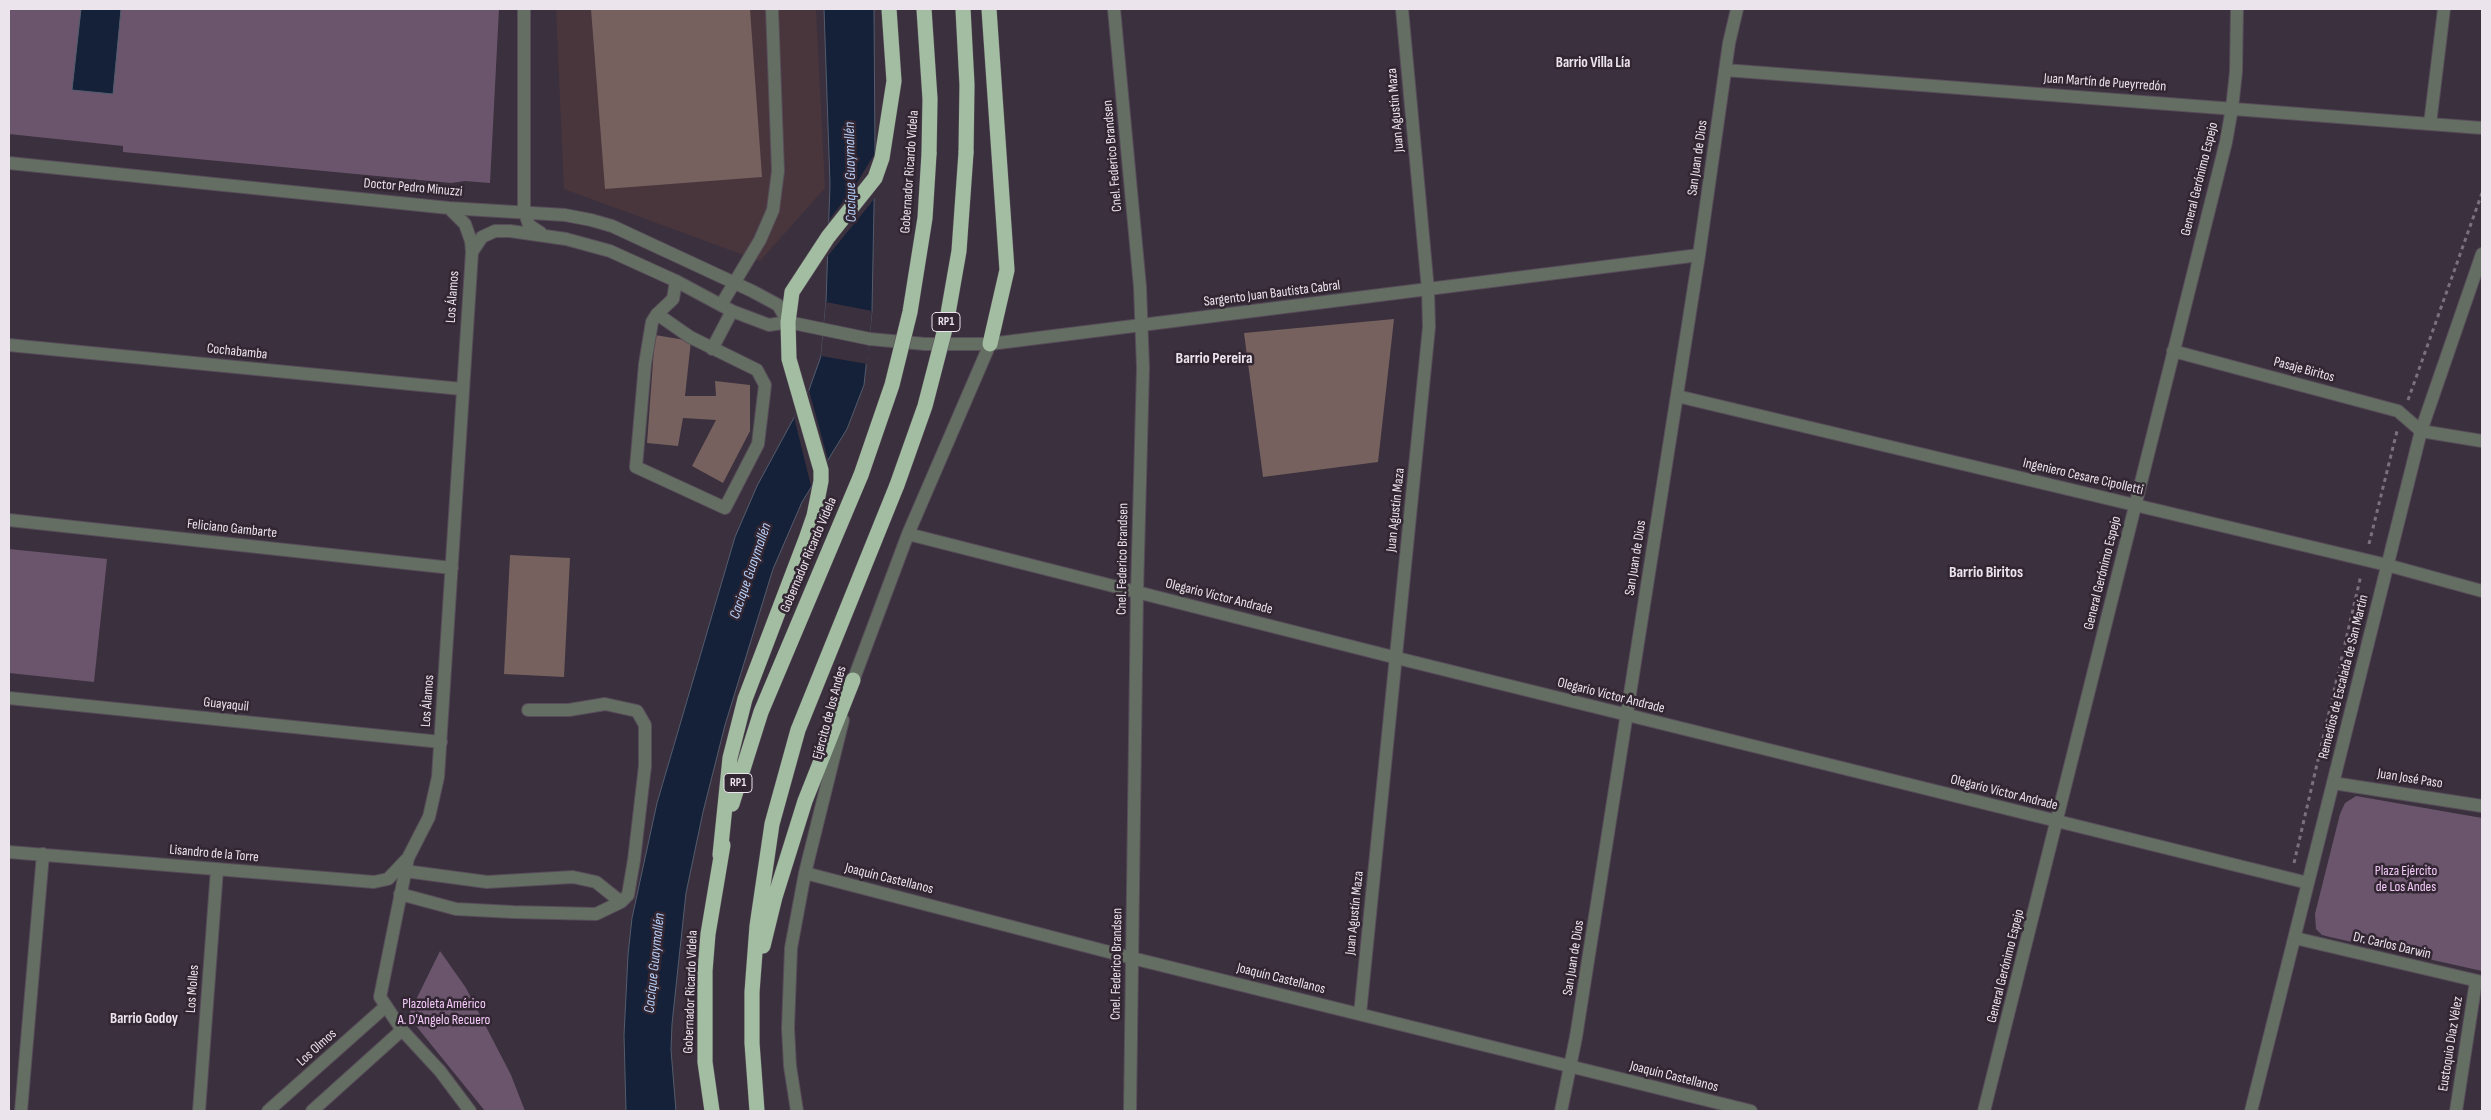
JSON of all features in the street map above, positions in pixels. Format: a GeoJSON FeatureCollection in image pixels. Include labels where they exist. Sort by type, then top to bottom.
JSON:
{"type":"FeatureCollection","features":[{"type":"Feature","properties":{"kind":"highway"},"geometry":{"type":"LineString","coordinates":[[720,855],[730,758],[736,733],[745,699],[814,516],[821,470],[789,359],[788,322],[792,292],[828,237],[875,178],[887,139],[894,81],[889,9]]}},
{"type":"Feature","properties":{"kind":"highway","name":"Gobernador Ricardo Videla"},"geometry":{"type":"LineString","coordinates":[[712,1111],[705,1062],[705,980],[708,934],[720,855],[731,807],[761,712],[861,475],[892,384],[910,312],[924,218],[930,154],[930,99],[924,9]]}},
{"type":"Feature","properties":{"kind":"highway","name":"RP1"},"geometry":{"type":"LineString","coordinates":[[757,1111],[752,1044],[752,992],[765,863],[782,782],[798,730],[896,485],[925,406],[946,325],[958,251],[966,153],[967,84],[963,9]]}},
{"type":"Feature","properties":{"kind":"highway"},"geometry":{"type":"LineString","coordinates":[[988,9],[1007,270],[990,344]]}},
{"type":"Feature","properties":{"kind":"highway"},"geometry":{"type":"LineString","coordinates":[[752,992],[775,898],[805,801],[852,680]]}},
{"type":"Feature","properties":{"kind":"highway"},"geometry":{"type":"LineString","coordinates":[[756,1095],[762,1111]]}},
{"type":"Feature","properties":{"kind":"street"},"geometry":{"type":"LineString","coordinates":[[524,9],[524,211],[529,225],[543,234]]}},
{"type":"Feature","properties":{"kind":"street"},"geometry":{"type":"LineString","coordinates":[[712,349],[734,283],[760,240],[773,210],[778,170],[772,9]]}},
{"type":"Feature","properties":{"kind":"street","name":"Cnel. Federico Brandsen"},"geometry":{"type":"LineString","coordinates":[[1114,9],[1142,325],[1144,368],[1137,592],[1130,1111]]}},
{"type":"Feature","properties":{"kind":"street","name":"Juan Agustín Maza"},"geometry":{"type":"LineString","coordinates":[[1360,1014],[1429,327],[1428,290],[1402,9]]}},
{"type":"Feature","properties":{"kind":"street","name":"San Juan de Dios"},"geometry":{"type":"LineString","coordinates":[[1561,1111],[1627,715],[1699,255],[1725,70],[1737,9]]}},
{"type":"Feature","properties":{"kind":"street","name":"General Gerónimo Espejo"},"geometry":{"type":"LineString","coordinates":[[1984,1111],[2058,822],[2232,108],[2237,9]]}},
{"type":"Feature","properties":{"kind":"street"},"geometry":{"type":"LineString","coordinates":[[2430,124],[2444,9]]}},
{"type":"Feature","properties":{"kind":"street","name":"Juan Martín de Pueyrredón"},"geometry":{"type":"LineString","coordinates":[[1725,70],[2482,128]]}},
{"type":"Feature","properties":{"kind":"street","name":"Doctor Pedro Minuzzi"},"geometry":{"type":"LineString","coordinates":[[9,163],[449,208],[565,214],[612,226],[734,283],[778,305],[788,322]]}},
{"type":"Feature","properties":{"kind":"street","name":"Los Álamos"},"geometry":{"type":"LineString","coordinates":[[385,1007],[380,997],[400,894],[408,858],[419,839],[435,797],[441,742],[472,252],[471,241],[465,224],[449,208]]}},
{"type":"Feature","properties":{"kind":"street"},"geometry":{"type":"LineString","coordinates":[[472,252],[482,237],[496,231],[543,234],[610,251],[676,281],[727,308],[769,325],[788,322]]}},
{"type":"Feature","properties":{"kind":"street","name":"Remedios de Escalada de San Martín"},"geometry":{"type":"LineString","coordinates":[[2251,1111],[2421,431],[2482,254]]}},
{"type":"Feature","properties":{"kind":"street","name":"Sargento Juan Bautista Cabral"},"geometry":{"type":"LineString","coordinates":[[788,322],[824,331],[870,339],[925,344],[990,344],[1699,255]]}},
{"type":"Feature","properties":{"kind":"street"},"geometry":{"type":"LineString","coordinates":[[657,314],[712,349],[757,370],[765,384],[758,444],[726,508],[636,467],[652,322],[657,314],[673,299],[676,281]]}},
{"type":"Feature","properties":{"kind":"street","name":"Ejército de los Andes"},"geometry":{"type":"LineString","coordinates":[[797,1111],[790,1066],[789,975],[791,948],[805,873],[852,680],[908,534],[990,344]]}},
{"type":"Feature","properties":{"kind":"street","name":"Cochabamba"},"geometry":{"type":"LineString","coordinates":[[9,345],[462,389]]}},
{"type":"Feature","properties":{"kind":"street","name":"Pasaje Biritos"},"geometry":{"type":"LineString","coordinates":[[2173,351],[2398,411],[2421,431]]}},
{"type":"Feature","properties":{"kind":"street","name":"Ingeniero Cesare Cipolletti"},"geometry":{"type":"LineString","coordinates":[[1677,396],[2387,565],[2482,590]]}},
{"type":"Feature","properties":{"kind":"street"},"geometry":{"type":"LineString","coordinates":[[2421,431],[2482,441]]}},
{"type":"Feature","properties":{"kind":"street","name":"Feliciano Gambarte"},"geometry":{"type":"LineString","coordinates":[[9,520],[452,568]]}},
{"type":"Feature","properties":{"kind":"street","name":"Olegario Víctor Andrade"},"geometry":{"type":"LineString","coordinates":[[908,534],[1397,658],[2308,883]]}},
{"type":"Feature","properties":{"kind":"street","name":"Guayaquil"},"geometry":{"type":"LineString","coordinates":[[9,698],[441,742]]}},
{"type":"Feature","properties":{"kind":"street"},"geometry":{"type":"LineString","coordinates":[[400,894],[456,909],[596,914],[621,902],[628,895],[645,766],[645,724],[638,711],[604,704],[569,710],[528,710]]}},
{"type":"Feature","properties":{"kind":"street","name":"Juan José Paso"},"geometry":{"type":"LineString","coordinates":[[2333,783],[2482,806]]}},
{"type":"Feature","properties":{"kind":"street","name":"Lisandro de la Torre"},"geometry":{"type":"LineString","coordinates":[[9,852],[374,882],[388,879],[408,858]]}},
{"type":"Feature","properties":{"kind":"street"},"geometry":{"type":"LineString","coordinates":[[21,1111],[43,854]]}},
{"type":"Feature","properties":{"kind":"street","name":"Los Molles"},"geometry":{"type":"LineString","coordinates":[[199,1111],[217,869]]}},
{"type":"Feature","properties":{"kind":"street"},"geometry":{"type":"LineString","coordinates":[[405,871],[487,882],[573,877],[596,882],[621,902]]}},
{"type":"Feature","properties":{"kind":"street","name":"Joaquín Castellanos"},"geometry":{"type":"LineString","coordinates":[[805,873],[1132,958],[1751,1111]]}},
{"type":"Feature","properties":{"kind":"street","name":"Dr. Carlos Darwin"},"geometry":{"type":"LineString","coordinates":[[2295,938],[2479,982]]}},
{"type":"Feature","properties":{"kind":"street","name":"Eustoquio Díaz Vélez"},"geometry":{"type":"LineString","coordinates":[[2456,1111],[2479,982]]}},
{"type":"Feature","properties":{"kind":"street"},"geometry":{"type":"LineString","coordinates":[[385,1007],[402,1030],[440,1071],[470,1111]]}},
{"type":"Feature","properties":{"kind":"street","name":"Los Olmos"},"geometry":{"type":"LineString","coordinates":[[268,1111],[385,1007]]}},
{"type":"Feature","properties":{"kind":"street"},"geometry":{"type":"LineString","coordinates":[[312,1111],[402,1030]]}},
{"type":"Feature","properties":{"kind":"shaded area"},"geometry":{"type":"Polygon","coordinates":[[[556,9],[816,9],[825,188],[760,261],[564,189],[556,9]]]}},
{"type":"Feature","properties":{"kind":"green space"},"geometry":{"type":"Polygon","coordinates":[[[9,9],[499,9],[490,183],[465,181],[451,183],[123,152],[123,146],[9,134],[9,9]]]}},
{"type":"Feature","properties":{"kind":"green space"},"geometry":{"type":"Polygon","coordinates":[[[9,549],[107,559],[94,682],[9,673],[9,549]]]}},
{"type":"Feature","properties":{"kind":"green space","name":"Plaza Ejército de Los Andes"},"geometry":{"type":"Polygon","coordinates":[[[2356,796],[2482,818],[2482,971],[2322,935],[2316,929],[2315,914],[2340,814],[2345,803],[2356,796]]]}},
{"type":"Feature","properties":{"kind":"green space","name":"Plazoleta Américo A. D'Angelo Recuero"},"geometry":{"type":"Polygon","coordinates":[[[440,951],[466,988],[511,1075],[525,1111],[485,1111],[408,1016],[440,951]]]}},
{"type":"Feature","properties":{"kind":"water"},"geometry":{"type":"Polygon","coordinates":[[[81,9],[121,9],[113,94],[72,90],[81,9]]]}},
{"type":"Feature","properties":{"kind":"water","name":"Cacique Guaymallén"},"geometry":{"type":"Polygon","coordinates":[[[824,9],[874,9],[875,153],[872,311],[864,385],[847,429],[802,502],[773,569],[725,725],[703,812],[686,893],[672,1024],[671,1050],[676,1111],[626,1111],[624,1035],[628,955],[632,918],[657,803],[735,537],[757,486],[809,390],[821,356],[826,302],[830,184],[824,9]]]}},
{"type":"Feature","properties":{"kind":"pier"},"geometry":{"type":"Polygon","coordinates":[[[875,153],[875,198],[827,257],[829,220],[855,186],[875,153]]]}},
{"type":"Feature","properties":{"kind":"pier"},"geometry":{"type":"Polygon","coordinates":[[[826,302],[872,311],[867,364],[821,356],[826,302]]]}},
{"type":"Feature","properties":{"kind":"pier"},"geometry":{"type":"Polygon","coordinates":[[[809,390],[828,460],[811,486],[794,417],[809,390]]]}},
{"type":"Feature","properties":{"kind":"building"},"geometry":{"type":"Polygon","coordinates":[[[591,9],[750,9],[762,177],[605,189],[591,9]]]}},
{"type":"Feature","properties":{"kind":"building"},"geometry":{"type":"Polygon","coordinates":[[[1394,319],[1378,462],[1263,477],[1244,333],[1394,319]]]}},
{"type":"Feature","properties":{"kind":"building"},"geometry":{"type":"Polygon","coordinates":[[[655,335],[691,341],[685,396],[716,396],[715,381],[750,385],[750,431],[723,483],[692,466],[716,420],[683,418],[678,446],[647,443],[655,335]]]}},
{"type":"Feature","properties":{"kind":"building"},"geometry":{"type":"Polygon","coordinates":[[[510,555],[570,558],[564,677],[504,674],[510,555]]]}},
{"type":"Feature","properties":{"kind":"district","name":"Barrio Villa Lía"},"geometry":{"type":"Point","coordinates":[1593,63]}},
{"type":"Feature","properties":{"kind":"district","name":"Barrio Pereira"},"geometry":{"type":"Point","coordinates":[1214,359]}},
{"type":"Feature","properties":{"kind":"district","name":"Barrio Biritos"},"geometry":{"type":"Point","coordinates":[1986,573]}},
{"type":"Feature","properties":{"kind":"district","name":"Barrio Godoy"},"geometry":{"type":"Point","coordinates":[144,1019]}}]}
